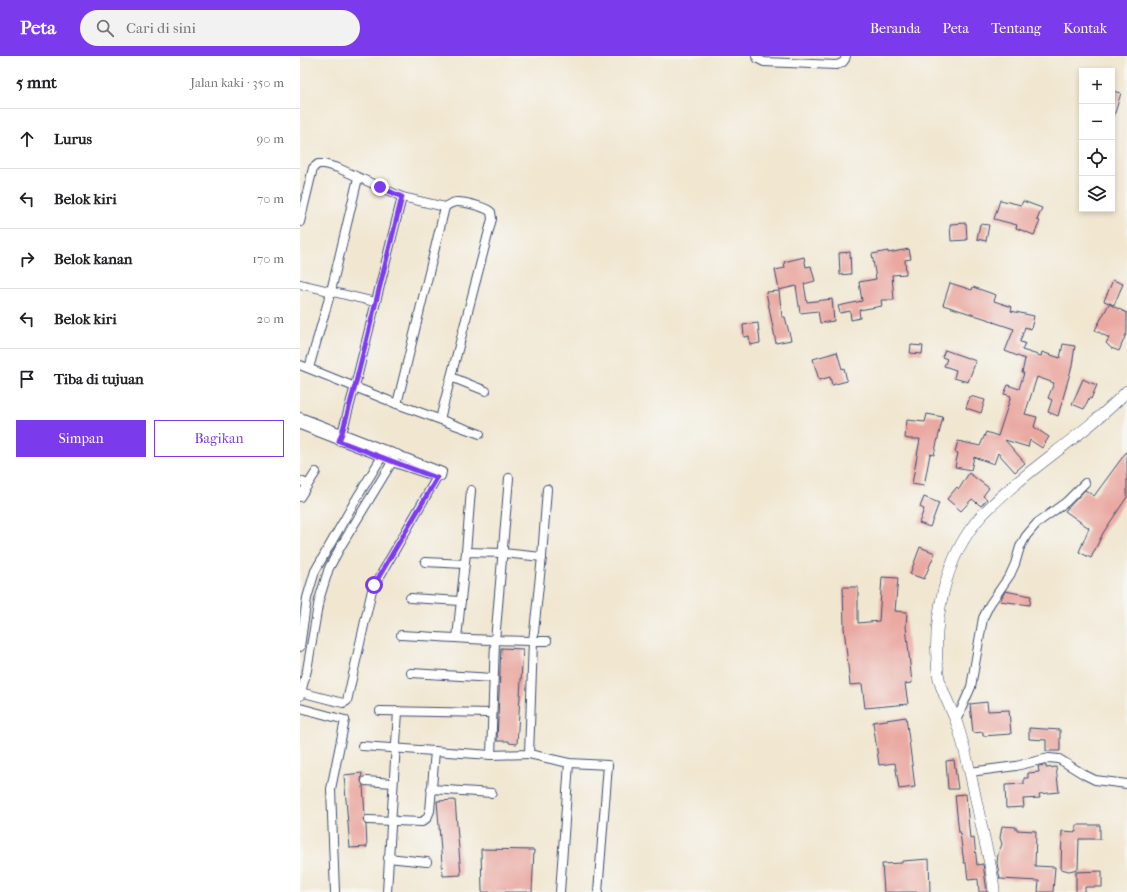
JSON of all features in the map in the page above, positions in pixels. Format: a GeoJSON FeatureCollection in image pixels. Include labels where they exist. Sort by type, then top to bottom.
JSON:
{"type":"FeatureCollection","features":[{"type":"Feature","properties":{"kind":"street"},"geometry":{"type":"LineString","coordinates":[[756,56],[764,62],[836,65],[842,64],[845,61],[846,56]]}},
{"type":"Feature","properties":{"kind":"street"},"geometry":{"type":"LineString","coordinates":[[300,222],[313,168],[318,164],[338,168],[402,197],[445,207]]}},
{"type":"Feature","properties":{"kind":"street"},"geometry":{"type":"LineString","coordinates":[[309,368],[331,291],[358,178]]}},
{"type":"Feature","properties":{"kind":"street"},"geometry":{"type":"LineString","coordinates":[[340,437],[355,386],[402,197]]}},
{"type":"Feature","properties":{"kind":"street"},"geometry":{"type":"LineString","coordinates":[[397,404],[445,207],[450,203],[457,202],[488,210],[492,215],[440,419]]}},
{"type":"Feature","properties":{"kind":"street"},"geometry":{"type":"LineString","coordinates":[[300,284],[375,302]]}},
{"type":"Feature","properties":{"kind":"street"},"geometry":{"type":"LineString","coordinates":[[300,365],[397,404],[480,434]]}},
{"type":"Feature","properties":{"kind":"street"},"geometry":{"type":"LineString","coordinates":[[451,377],[486,391]]}},
{"type":"Feature","properties":{"kind":"street"},"geometry":{"type":"LineString","coordinates":[[994,892],[991,870],[964,748],[954,716],[940,683],[938,673],[936,652],[939,620],[949,572],[960,545],[981,516],[996,501],[1092,423],[1127,391]]}},
{"type":"Feature","properties":{"kind":"street"},"geometry":{"type":"LineString","coordinates":[[300,417],[340,437]]}},
{"type":"Feature","properties":{"kind":"street"},"geometry":{"type":"LineString","coordinates":[[300,425],[340,437],[385,454],[397,454],[442,472],[441,476],[437,478],[372,590],[347,701],[343,703],[300,693],[319,600],[329,568],[344,539],[397,454]]}},
{"type":"Feature","properties":{"kind":"street"},"geometry":{"type":"LineString","coordinates":[[385,454],[392,462],[437,478]]}},
{"type":"Feature","properties":{"kind":"street"},"geometry":{"type":"LineString","coordinates":[[300,647],[307,598],[315,571],[355,501],[385,454]]}},
{"type":"Feature","properties":{"kind":"street"},"geometry":{"type":"LineString","coordinates":[[300,497],[304,482],[316,472]]}},
{"type":"Feature","properties":{"kind":"street"},"geometry":{"type":"LineString","coordinates":[[491,755],[495,641],[509,478]]}},
{"type":"Feature","properties":{"kind":"street"},"geometry":{"type":"LineString","coordinates":[[954,716],[971,687],[983,618],[990,604],[1010,575],[1020,547],[1026,536],[1038,523],[1066,502],[1085,483]]}},
{"type":"Feature","properties":{"kind":"street"},"geometry":{"type":"LineString","coordinates":[[529,754],[533,641],[542,557],[547,489]]}},
{"type":"Feature","properties":{"kind":"street"},"geometry":{"type":"LineString","coordinates":[[457,638],[471,490]]}},
{"type":"Feature","properties":{"kind":"street"},"geometry":{"type":"LineString","coordinates":[[466,552],[503,553],[542,557]]}},
{"type":"Feature","properties":{"kind":"street"},"geometry":{"type":"LineString","coordinates":[[425,562],[465,564]]}},
{"type":"Feature","properties":{"kind":"street"},"geometry":{"type":"LineString","coordinates":[[410,598],[461,601]]}},
{"type":"Feature","properties":{"kind":"street"},"geometry":{"type":"LineString","coordinates":[[401,635],[495,641],[547,641]]}},
{"type":"Feature","properties":{"kind":"street"},"geometry":{"type":"LineString","coordinates":[[411,673],[493,678]]}},
{"type":"Feature","properties":{"kind":"street"},"geometry":{"type":"LineString","coordinates":[[300,708],[345,720],[332,789],[335,892]]}},
{"type":"Feature","properties":{"kind":"street"},"geometry":{"type":"LineString","coordinates":[[380,711],[492,714]]}},
{"type":"Feature","properties":{"kind":"street"},"geometry":{"type":"LineString","coordinates":[[387,892],[398,711]]}},
{"type":"Feature","properties":{"kind":"street"},"geometry":{"type":"LineString","coordinates":[[362,746],[491,755],[529,754],[569,762],[608,765],[598,892]]}},
{"type":"Feature","properties":{"kind":"street"},"geometry":{"type":"LineString","coordinates":[[368,820],[422,822],[427,818],[430,811],[435,751]]}},
{"type":"Feature","properties":{"kind":"street"},"geometry":{"type":"LineString","coordinates":[[970,772],[1016,766],[1054,758],[1059,759],[1095,780],[1127,784]]}},
{"type":"Feature","properties":{"kind":"street"},"geometry":{"type":"LineString","coordinates":[[560,892],[569,762]]}},
{"type":"Feature","properties":{"kind":"street"},"geometry":{"type":"LineString","coordinates":[[366,781],[393,783]]}},
{"type":"Feature","properties":{"kind":"street"},"geometry":{"type":"LineString","coordinates":[[431,789],[492,793]]}},
{"type":"Feature","properties":{"kind":"street"},"geometry":{"type":"LineString","coordinates":[[388,858],[427,862]]}},
{"type":"Feature","properties":{"kind":"building"},"geometry":{"type":"Polygon","coordinates":[[[1115,92],[1121,93],[1115,113],[1115,92]]]}},
{"type":"Feature","properties":{"kind":"building"},"geometry":{"type":"Polygon","coordinates":[[[1000,200],[1021,205],[1023,201],[1042,208],[1037,220],[1040,221],[1034,235],[1016,228],[1017,225],[994,219],[1000,200]]]}},
{"type":"Feature","properties":{"kind":"building"},"geometry":{"type":"Polygon","coordinates":[[[966,223],[967,240],[951,241],[950,224],[966,223]]]}},
{"type":"Feature","properties":{"kind":"building"},"geometry":{"type":"Polygon","coordinates":[[[980,224],[989,225],[986,241],[977,239],[980,224]]]}},
{"type":"Feature","properties":{"kind":"building"},"geometry":{"type":"Polygon","coordinates":[[[909,249],[911,259],[905,260],[906,274],[892,275],[894,300],[881,300],[882,306],[859,310],[860,318],[851,320],[850,311],[840,313],[838,306],[862,301],[859,282],[876,279],[872,254],[909,249]]]}},
{"type":"Feature","properties":{"kind":"building"},"geometry":{"type":"Polygon","coordinates":[[[850,252],[851,274],[840,275],[839,253],[850,252]]]}},
{"type":"Feature","properties":{"kind":"building"},"geometry":{"type":"Polygon","coordinates":[[[804,257],[806,267],[811,266],[815,281],[804,284],[807,302],[832,299],[834,321],[820,323],[818,311],[800,313],[796,286],[779,290],[775,270],[785,268],[784,262],[804,257]]]}},
{"type":"Feature","properties":{"kind":"building"},"geometry":{"type":"Polygon","coordinates":[[[1113,280],[1123,284],[1114,305],[1104,301],[1113,280]]]}},
{"type":"Feature","properties":{"kind":"building"},"geometry":{"type":"Polygon","coordinates":[[[950,283],[972,290],[973,287],[996,295],[994,301],[1012,307],[1011,311],[1034,316],[1031,329],[1025,327],[1020,342],[1025,343],[1022,350],[1041,356],[1042,352],[1060,358],[1063,344],[1075,346],[1072,366],[1058,416],[1048,412],[1052,400],[1048,398],[1054,383],[1037,377],[1025,414],[1037,417],[1034,427],[1049,437],[1042,448],[1030,440],[1028,447],[1005,440],[1025,463],[1015,472],[998,453],[994,464],[974,457],[971,470],[955,467],[958,453],[955,452],[958,441],[980,446],[986,432],[998,436],[1011,396],[1004,394],[1008,385],[1019,389],[1024,373],[1022,373],[1025,359],[1005,351],[1014,329],[943,305],[950,283]]]}},
{"type":"Feature","properties":{"kind":"building"},"geometry":{"type":"Polygon","coordinates":[[[779,291],[782,317],[785,317],[791,340],[776,343],[766,292],[779,291]]]}},
{"type":"Feature","properties":{"kind":"building"},"geometry":{"type":"Polygon","coordinates":[[[1109,304],[1127,313],[1127,332],[1119,351],[1111,348],[1106,343],[1109,338],[1095,330],[1109,304]]]}},
{"type":"Feature","properties":{"kind":"building"},"geometry":{"type":"Polygon","coordinates":[[[758,323],[760,343],[750,345],[749,336],[744,337],[743,325],[758,323]]]}},
{"type":"Feature","properties":{"kind":"building"},"geometry":{"type":"Polygon","coordinates":[[[911,345],[923,346],[922,354],[910,353],[911,345]]]}},
{"type":"Feature","properties":{"kind":"building"},"geometry":{"type":"Polygon","coordinates":[[[945,350],[976,361],[968,382],[954,378],[956,370],[944,366],[947,359],[942,357],[945,350]]]}},
{"type":"Feature","properties":{"kind":"building"},"geometry":{"type":"Polygon","coordinates":[[[837,352],[842,369],[844,368],[847,381],[832,385],[830,377],[819,380],[813,359],[837,352]]]}},
{"type":"Feature","properties":{"kind":"building"},"geometry":{"type":"Polygon","coordinates":[[[1083,379],[1097,385],[1091,399],[1089,398],[1084,409],[1072,404],[1083,379]]]}},
{"type":"Feature","properties":{"kind":"building"},"geometry":{"type":"Polygon","coordinates":[[[970,396],[985,400],[981,413],[966,408],[970,396]]]}},
{"type":"Feature","properties":{"kind":"building"},"geometry":{"type":"Polygon","coordinates":[[[927,414],[943,417],[934,455],[930,454],[924,486],[912,484],[920,439],[905,438],[907,420],[925,422],[927,414]]]}},
{"type":"Feature","properties":{"kind":"building"},"geometry":{"type":"Polygon","coordinates":[[[1127,451],[1127,497],[1103,533],[1091,558],[1079,552],[1089,528],[1065,511],[1085,490],[1094,496],[1127,451]]]}},
{"type":"Feature","properties":{"kind":"building"},"geometry":{"type":"Polygon","coordinates":[[[969,473],[989,488],[983,496],[987,499],[981,506],[972,499],[961,511],[947,499],[957,487],[959,489],[969,473]]]}},
{"type":"Feature","properties":{"kind":"building"},"geometry":{"type":"Polygon","coordinates":[[[924,497],[939,503],[930,527],[919,523],[924,509],[920,507],[924,497]]]}},
{"type":"Feature","properties":{"kind":"building"},"geometry":{"type":"Polygon","coordinates":[[[920,547],[935,553],[924,579],[910,574],[920,547]]]}},
{"type":"Feature","properties":{"kind":"building"},"geometry":{"type":"Polygon","coordinates":[[[882,577],[898,578],[895,611],[907,612],[906,626],[912,683],[905,684],[908,704],[865,708],[862,684],[850,685],[844,627],[843,587],[858,587],[858,623],[879,621],[882,577]]]}},
{"type":"Feature","properties":{"kind":"building"},"geometry":{"type":"Polygon","coordinates":[[[1005,591],[1031,596],[1030,605],[1000,601],[1005,591]]]}},
{"type":"Feature","properties":{"kind":"building"},"geometry":{"type":"Polygon","coordinates":[[[501,648],[523,649],[517,744],[509,743],[509,741],[497,741],[501,648]]]}},
{"type":"Feature","properties":{"kind":"building"},"geometry":{"type":"Polygon","coordinates":[[[987,702],[988,711],[1009,710],[1011,734],[983,736],[983,732],[973,733],[970,704],[987,702]]]}},
{"type":"Feature","properties":{"kind":"building"},"geometry":{"type":"Polygon","coordinates":[[[906,717],[915,787],[899,789],[895,763],[879,765],[873,722],[906,717]]]}},
{"type":"Feature","properties":{"kind":"building"},"geometry":{"type":"Polygon","coordinates":[[[1029,728],[1060,730],[1060,751],[1046,751],[1046,740],[1029,739],[1029,728]]]}},
{"type":"Feature","properties":{"kind":"building"},"geometry":{"type":"Polygon","coordinates":[[[954,760],[958,789],[948,789],[946,761],[954,760]]]}},
{"type":"Feature","properties":{"kind":"building"},"geometry":{"type":"Polygon","coordinates":[[[1046,765],[1046,768],[1056,767],[1059,792],[1039,794],[1040,798],[1023,799],[1024,807],[1006,808],[1005,785],[1024,784],[1024,778],[1028,778],[1028,773],[1039,772],[1038,766],[1046,765]]]}},
{"type":"Feature","properties":{"kind":"building"},"geometry":{"type":"Polygon","coordinates":[[[362,773],[361,781],[363,785],[365,816],[363,820],[366,825],[367,847],[350,848],[344,775],[362,773]]]}},
{"type":"Feature","properties":{"kind":"building"},"geometry":{"type":"Polygon","coordinates":[[[966,794],[970,839],[974,838],[977,865],[983,864],[987,892],[979,892],[978,879],[968,880],[966,863],[964,863],[955,795],[966,794]]]}},
{"type":"Feature","properties":{"kind":"building"},"geometry":{"type":"Polygon","coordinates":[[[455,800],[461,875],[443,876],[437,801],[455,800]]]}},
{"type":"Feature","properties":{"kind":"building"},"geometry":{"type":"Polygon","coordinates":[[[1076,825],[1100,825],[1100,839],[1079,839],[1078,869],[1069,871],[1061,869],[1062,831],[1076,832],[1076,825]]]}},
{"type":"Feature","properties":{"kind":"building"},"geometry":{"type":"Polygon","coordinates":[[[1002,826],[1016,827],[1016,830],[1036,831],[1035,866],[1055,867],[1053,892],[1038,892],[1039,881],[1000,879],[997,863],[998,854],[1002,844],[1000,838],[1002,826]]]}},
{"type":"Feature","properties":{"kind":"building"},"geometry":{"type":"Polygon","coordinates":[[[481,849],[534,850],[532,892],[482,892],[481,849]]]}},
{"type":"Feature","properties":{"kind":"building"},"geometry":{"type":"Polygon","coordinates":[[[929,859],[930,892],[884,892],[882,864],[929,859]]]}},
{"type":"Feature","properties":{"kind":"building"},"geometry":{"type":"Polygon","coordinates":[[[1102,871],[1102,887],[1085,887],[1085,892],[1076,892],[1076,872],[1102,871]]]}},
{"type":"Feature","properties":{"kind":"route"},"geometry":{"type":"LineString","coordinates":[[374,585],[437,478],[339,441],[355,386],[402,197],[380,187]]}}]}
